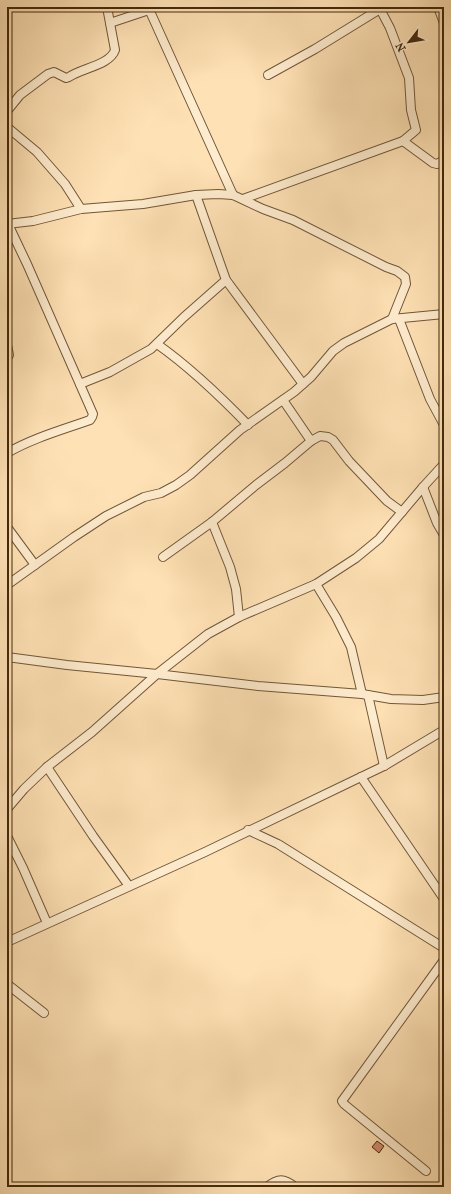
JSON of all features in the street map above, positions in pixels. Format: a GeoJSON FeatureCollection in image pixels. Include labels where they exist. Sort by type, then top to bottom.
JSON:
{"type":"FeatureCollection","features":[{"type":"Feature","properties":{"kind":"street"},"geometry":{"type":"LineString","coordinates":[[7,111],[20,96],[48,74],[54,72],[66,78],[85,68],[100,64],[112,56],[115,50],[107,7]]}},
{"type":"Feature","properties":{"kind":"street"},"geometry":{"type":"LineString","coordinates":[[438,7],[444,23]]}},
{"type":"Feature","properties":{"kind":"street"},"geometry":{"type":"LineString","coordinates":[[243,199],[403,141],[416,130],[411,110],[409,78],[390,28],[380,8],[315,49],[268,75]]}},
{"type":"Feature","properties":{"kind":"street"},"geometry":{"type":"LineString","coordinates":[[110,23],[149,9],[233,195]]}},
{"type":"Feature","properties":{"kind":"street"},"geometry":{"type":"LineString","coordinates":[[7,127],[37,152],[65,184],[82,209]]}},
{"type":"Feature","properties":{"kind":"street"},"geometry":{"type":"LineString","coordinates":[[403,141],[433,163],[437,164],[444,160]]}},
{"type":"Feature","properties":{"kind":"street"},"geometry":{"type":"LineString","coordinates":[[196,195],[226,280],[303,384]]}},
{"type":"Feature","properties":{"kind":"street"},"geometry":{"type":"LineString","coordinates":[[7,453],[16,448],[90,420],[93,414],[8,224],[33,221],[82,209],[143,204],[196,195],[233,195],[263,209],[293,220],[386,267],[397,271],[405,277],[406,284],[395,319],[430,399],[444,425]]}},
{"type":"Feature","properties":{"kind":"street"},"geometry":{"type":"LineString","coordinates":[[80,384],[110,372],[143,354],[157,344],[184,316],[226,280]]}},
{"type":"Feature","properties":{"kind":"street"},"geometry":{"type":"LineString","coordinates":[[7,585],[106,516],[144,497],[161,492],[176,485],[200,467],[240,430],[303,384],[332,351],[344,343],[395,319],[444,314]]}},
{"type":"Feature","properties":{"kind":"street"},"geometry":{"type":"LineString","coordinates":[[157,344],[202,379],[248,425]]}},
{"type":"Feature","properties":{"kind":"street"},"geometry":{"type":"LineString","coordinates":[[7,345],[9,355],[7,358]]}},
{"type":"Feature","properties":{"kind":"street"},"geometry":{"type":"LineString","coordinates":[[283,400],[311,441]]}},
{"type":"Feature","properties":{"kind":"street"},"geometry":{"type":"LineString","coordinates":[[163,557],[212,522],[311,441],[320,436],[328,437],[332,440],[387,501],[402,512]]}},
{"type":"Feature","properties":{"kind":"street"},"geometry":{"type":"LineString","coordinates":[[7,809],[24,789],[47,767],[92,732],[157,674],[208,634],[239,617],[316,584],[362,553],[379,539],[444,464]]}},
{"type":"Feature","properties":{"kind":"street"},"geometry":{"type":"LineString","coordinates":[[423,487],[437,523],[444,535]]}},
{"type":"Feature","properties":{"kind":"street"},"geometry":{"type":"LineString","coordinates":[[212,522],[230,567],[236,589],[239,617]]}},
{"type":"Feature","properties":{"kind":"street"},"geometry":{"type":"LineString","coordinates":[[7,527],[35,565]]}},
{"type":"Feature","properties":{"kind":"street"},"geometry":{"type":"LineString","coordinates":[[316,584],[336,617],[351,647],[384,766]]}},
{"type":"Feature","properties":{"kind":"street"},"geometry":{"type":"LineString","coordinates":[[7,656],[67,665],[258,686],[365,695],[391,699],[423,700],[444,697]]}},
{"type":"Feature","properties":{"kind":"street"},"geometry":{"type":"LineString","coordinates":[[7,942],[205,852],[248,830],[361,778],[444,730]]}},
{"type":"Feature","properties":{"kind":"street"},"geometry":{"type":"LineString","coordinates":[[47,767],[93,836],[129,886]]}},
{"type":"Feature","properties":{"kind":"street"},"geometry":{"type":"LineString","coordinates":[[361,778],[444,899]]}},
{"type":"Feature","properties":{"kind":"street"},"geometry":{"type":"LineString","coordinates":[[248,830],[278,844],[444,948]]}},
{"type":"Feature","properties":{"kind":"street"},"geometry":{"type":"LineString","coordinates":[[7,836],[47,923]]}},
{"type":"Feature","properties":{"kind":"street"},"geometry":{"type":"LineString","coordinates":[[426,1171],[342,1101],[444,960]]}},
{"type":"Feature","properties":{"kind":"street"},"geometry":{"type":"LineString","coordinates":[[7,984],[44,1013]]}},
{"type":"Feature","properties":{"kind":"street"},"geometry":{"type":"LineString","coordinates":[[267,1187],[273,1182],[283,1180],[288,1181],[295,1187]]}},
{"type":"Feature","properties":{"kind":"building"},"geometry":{"type":"Polygon","coordinates":[[[377,1141],[384,1146],[379,1153],[372,1147],[377,1141]]]}}]}
